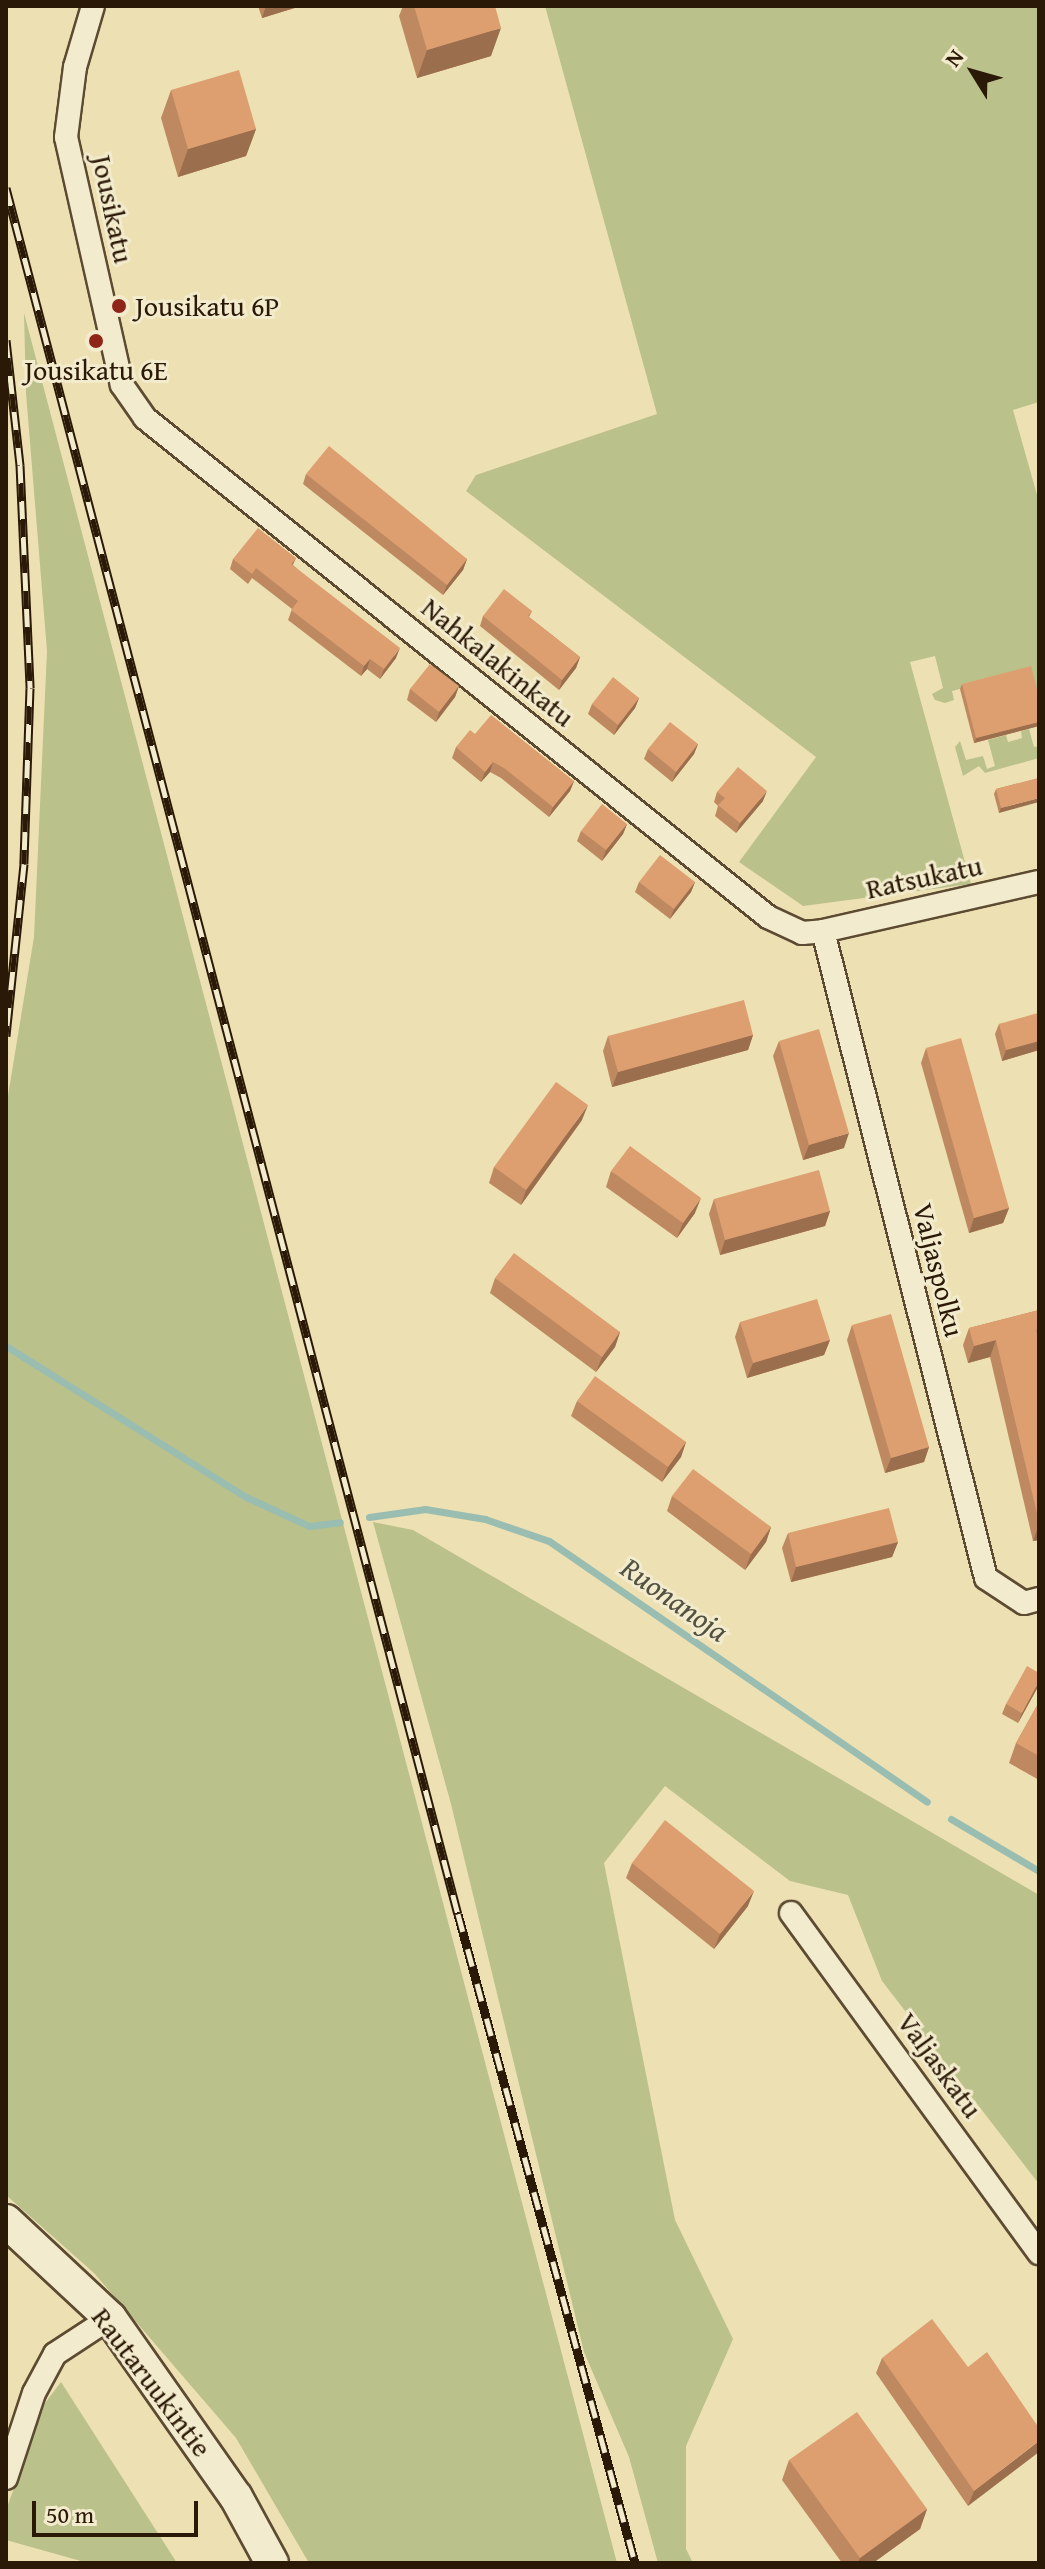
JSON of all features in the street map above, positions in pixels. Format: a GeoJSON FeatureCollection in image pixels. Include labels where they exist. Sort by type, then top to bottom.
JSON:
{"type":"FeatureCollection","features":[{"type":"Feature","properties":{"kind":"main road","name":"Rautaruukintie"},"geometry":{"type":"LineString","coordinates":[[6,2221],[110,2318],[236,2497],[272,2563]]}},
{"type":"Feature","properties":{"kind":"street","name":"Jousikatu"},"geometry":{"type":"LineString","coordinates":[[93,6],[75,67],[66,137],[122,385],[145,418]]}},
{"type":"Feature","properties":{"kind":"street","name":"Nahkalakinkatu"},"geometry":{"type":"LineString","coordinates":[[145,418],[768,917],[802,933],[823,931]]}},
{"type":"Feature","properties":{"kind":"street","name":"Ratsukatu"},"geometry":{"type":"LineString","coordinates":[[823,931],[1039,882]]}},
{"type":"Feature","properties":{"kind":"street","name":"Valjaspolku"},"geometry":{"type":"LineString","coordinates":[[823,931],[986,1578],[1032,1601]]}},
{"type":"Feature","properties":{"kind":"street","name":"Valjaskatu"},"geometry":{"type":"LineString","coordinates":[[791,1913],[1039,2253]]}},
{"type":"Feature","properties":{"kind":"street"},"geometry":{"type":"LineString","coordinates":[[6,2478],[34,2393],[55,2354],[110,2318]]}},
{"type":"Feature","properties":{"kind":"green space"},"geometry":{"type":"Polygon","coordinates":[[[545,6],[1039,6],[1039,402],[1013,410],[1039,502],[1039,710],[1029,671],[952,691],[954,700],[945,703],[935,700],[932,694],[943,688],[935,656],[910,662],[971,884],[803,906],[739,862],[816,757],[466,491],[476,475],[657,414],[545,6]]]}},
{"type":"Feature","properties":{"kind":"green space"},"geometry":{"type":"Polygon","coordinates":[[[24,313],[617,2563],[309,2563],[236,2438],[94,2273],[6,2195],[6,1108],[34,937],[47,651],[26,393],[24,313]]]}},
{"type":"Feature","properties":{"kind":"green space"},"geometry":{"type":"Polygon","coordinates":[[[1029,729],[1034,747],[1039,746],[1039,758],[985,773],[979,766],[963,776],[955,747],[960,741],[966,760],[983,756],[987,769],[995,766],[988,740],[1006,735],[1008,742],[1022,738],[1021,731],[1029,729]]]}},
{"type":"Feature","properties":{"kind":"green space"},"geometry":{"type":"Polygon","coordinates":[[[373,1522],[413,1530],[1039,1895],[1039,2184],[882,1981],[848,1895],[790,1881],[665,1786],[604,1863],[675,2220],[733,2339],[686,2446],[686,2549],[693,2563],[658,2563],[629,2457],[584,2352],[451,1804],[373,1522]]]}},
{"type":"Feature","properties":{"kind":"green space"},"geometry":{"type":"Polygon","coordinates":[[[61,2382],[177,2563],[88,2563],[6,2540],[6,2510],[45,2403],[61,2382]]]}},
{"type":"Feature","properties":{"kind":"building"},"geometry":{"type":"Polygon","coordinates":[[[414,6],[495,6],[501,28],[427,50],[414,6]]]}},
{"type":"Feature","properties":{"kind":"building"},"geometry":{"type":"Polygon","coordinates":[[[239,70],[256,129],[188,149],[171,90],[239,70]]]}},
{"type":"Feature","properties":{"kind":"building"},"geometry":{"type":"Polygon","coordinates":[[[329,446],[467,559],[447,585],[306,474],[329,446]]]}},
{"type":"Feature","properties":{"kind":"building"},"geometry":{"type":"Polygon","coordinates":[[[258,528],[296,558],[291,564],[400,648],[384,669],[370,659],[364,666],[291,610],[298,601],[256,568],[252,574],[233,559],[258,528]]]}},
{"type":"Feature","properties":{"kind":"building"},"geometry":{"type":"Polygon","coordinates":[[[504,589],[532,611],[528,616],[580,657],[562,680],[483,616],[504,589]]]}},
{"type":"Feature","properties":{"kind":"building"},"geometry":{"type":"Polygon","coordinates":[[[430,664],[459,686],[439,712],[410,689],[430,664]]]}},
{"type":"Feature","properties":{"kind":"building"},"geometry":{"type":"Polygon","coordinates":[[[1031,666],[1039,697],[1039,722],[976,738],[962,684],[1031,666]]]}},
{"type":"Feature","properties":{"kind":"building"},"geometry":{"type":"Polygon","coordinates":[[[613,677],[639,698],[618,725],[592,704],[613,677]]]}},
{"type":"Feature","properties":{"kind":"building"},"geometry":{"type":"Polygon","coordinates":[[[491,715],[574,781],[553,807],[504,768],[493,762],[485,772],[456,747],[470,730],[475,734],[491,715]]]}},
{"type":"Feature","properties":{"kind":"building"},"geometry":{"type":"Polygon","coordinates":[[[670,722],[698,744],[676,772],[648,749],[670,722]]]}},
{"type":"Feature","properties":{"kind":"building"},"geometry":{"type":"Polygon","coordinates":[[[738,767],[767,791],[740,823],[718,805],[725,798],[717,792],[738,767]]]}},
{"type":"Feature","properties":{"kind":"building"},"geometry":{"type":"Polygon","coordinates":[[[1039,778],[1039,798],[1001,808],[996,789],[1039,778]]]}},
{"type":"Feature","properties":{"kind":"building"},"geometry":{"type":"Polygon","coordinates":[[[602,804],[627,824],[606,850],[581,831],[602,804]]]}},
{"type":"Feature","properties":{"kind":"building"},"geometry":{"type":"Polygon","coordinates":[[[660,855],[695,882],[674,909],[639,882],[660,855]]]}},
{"type":"Feature","properties":{"kind":"building"},"geometry":{"type":"Polygon","coordinates":[[[744,1000],[753,1035],[618,1072],[608,1036],[744,1000]]]}},
{"type":"Feature","properties":{"kind":"building"},"geometry":{"type":"Polygon","coordinates":[[[1038,1013],[1039,1041],[1006,1050],[999,1024],[1038,1013]]]}},
{"type":"Feature","properties":{"kind":"building"},"geometry":{"type":"Polygon","coordinates":[[[819,1029],[849,1133],[809,1145],[779,1041],[819,1029]]]}},
{"type":"Feature","properties":{"kind":"building"},"geometry":{"type":"Polygon","coordinates":[[[961,1038],[1009,1208],[974,1218],[926,1048],[961,1038]]]}},
{"type":"Feature","properties":{"kind":"building"},"geometry":{"type":"Polygon","coordinates":[[[556,1082],[588,1105],[526,1190],[494,1167],[556,1082]]]}},
{"type":"Feature","properties":{"kind":"building"},"geometry":{"type":"Polygon","coordinates":[[[630,1146],[701,1198],[683,1223],[611,1171],[630,1146]]]}},
{"type":"Feature","properties":{"kind":"building"},"geometry":{"type":"Polygon","coordinates":[[[819,1170],[830,1211],[725,1240],[714,1199],[819,1170]]]}},
{"type":"Feature","properties":{"kind":"building"},"geometry":{"type":"Polygon","coordinates":[[[514,1253],[620,1332],[602,1357],[495,1278],[514,1253]]]}},
{"type":"Feature","properties":{"kind":"building"},"geometry":{"type":"Polygon","coordinates":[[[817,1299],[830,1340],[753,1363],[740,1322],[817,1299]]]}},
{"type":"Feature","properties":{"kind":"building"},"geometry":{"type":"Polygon","coordinates":[[[1039,1310],[1039,1329],[1036,1330],[1039,1341],[1039,1522],[996,1340],[974,1346],[969,1328],[1039,1310]]]}},
{"type":"Feature","properties":{"kind":"building"},"geometry":{"type":"Polygon","coordinates":[[[891,1314],[929,1447],[891,1458],[852,1325],[891,1314]]]}},
{"type":"Feature","properties":{"kind":"building"},"geometry":{"type":"Polygon","coordinates":[[[595,1376],[686,1442],[668,1467],[577,1401],[595,1376]]]}},
{"type":"Feature","properties":{"kind":"building"},"geometry":{"type":"Polygon","coordinates":[[[693,1469],[771,1527],[751,1554],[672,1496],[693,1469]]]}},
{"type":"Feature","properties":{"kind":"building"},"geometry":{"type":"Polygon","coordinates":[[[889,1508],[898,1542],[796,1567],[788,1533],[889,1508]]]}},
{"type":"Feature","properties":{"kind":"building"},"geometry":{"type":"Polygon","coordinates":[[[1027,1666],[1039,1673],[1039,1681],[1022,1713],[1006,1704],[1027,1666]]]}},
{"type":"Feature","properties":{"kind":"building"},"geometry":{"type":"Polygon","coordinates":[[[1039,1702],[1039,1756],[1016,1743],[1039,1702]]]}},
{"type":"Feature","properties":{"kind":"building"},"geometry":{"type":"Polygon","coordinates":[[[665,1820],[754,1891],[720,1934],[632,1863],[665,1820]]]}},
{"type":"Feature","properties":{"kind":"building"},"geometry":{"type":"Polygon","coordinates":[[[932,2319],[968,2367],[987,2352],[1039,2428],[1039,2441],[974,2491],[882,2358],[932,2319]]]}},
{"type":"Feature","properties":{"kind":"building"},"geometry":{"type":"Polygon","coordinates":[[[857,2412],[927,2509],[860,2558],[789,2460],[857,2412]]]}},
{"type":"Feature","properties":{"kind":"waterway","name":"Ruonanoja"},"geometry":{"type":"LineString","coordinates":[[6,1346],[246,1497],[309,1526],[340,1522]]}},
{"type":"Feature","properties":{"kind":"waterway","name":"Ruonanoja"},"geometry":{"type":"LineString","coordinates":[[369,1517],[425,1509],[485,1519],[549,1541],[927,1802]]}},
{"type":"Feature","properties":{"kind":"waterway","name":"Ruonanoja"},"geometry":{"type":"LineString","coordinates":[[951,1819],[1039,1871]]}},
{"type":"Feature","properties":{"kind":"railway"},"geometry":{"type":"LineString","coordinates":[[6,188],[458,1914],[635,2563]]}},
{"type":"Feature","properties":{"kind":"railway"},"geometry":{"type":"LineString","coordinates":[[6,340],[20,465],[30,688],[24,864],[6,1036]]}},
{"type":"Feature","properties":{"kind":"place","name":"Jousikatu 6P"},"geometry":{"type":"Point","coordinates":[119,306]}},
{"type":"Feature","properties":{"kind":"place","name":"Jousikatu 6E"},"geometry":{"type":"Point","coordinates":[96,341]}}]}
